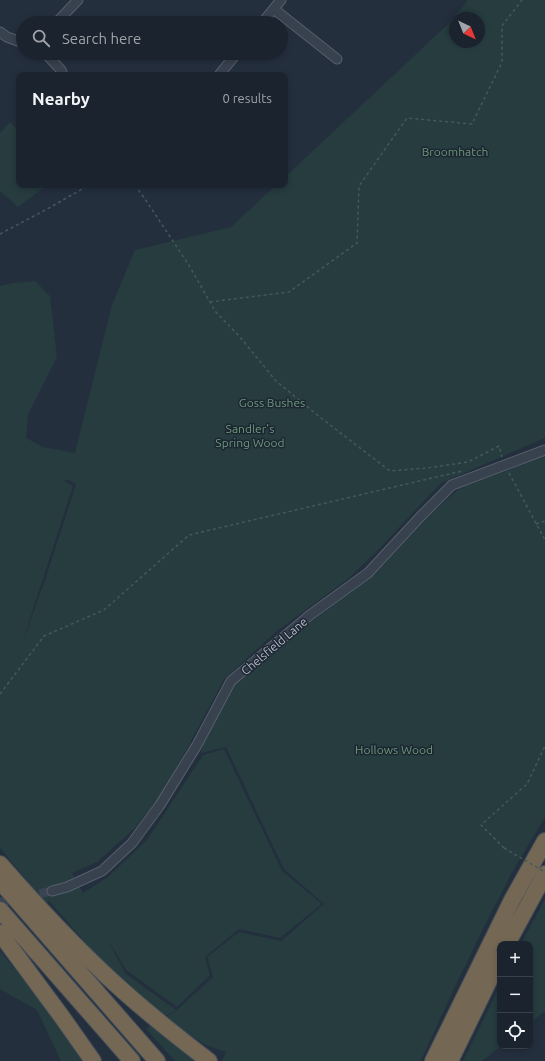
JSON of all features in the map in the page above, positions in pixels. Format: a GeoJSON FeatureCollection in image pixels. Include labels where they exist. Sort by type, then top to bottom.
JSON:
{"type":"FeatureCollection","features":[{"type":"Feature","properties":{"kind":"highway"},"geometry":{"type":"LineString","coordinates":[[433,1061],[512,900],[545,841]]}},
{"type":"Feature","properties":{"kind":"highway"},"geometry":{"type":"LineString","coordinates":[[0,864],[64,935],[110,979],[159,1022],[209,1061]]}},
{"type":"Feature","properties":{"kind":"highway"},"geometry":{"type":"LineString","coordinates":[[509,941],[545,873]]}},
{"type":"Feature","properties":{"kind":"highway"},"geometry":{"type":"LineString","coordinates":[[0,881],[157,1061]]}},
{"type":"Feature","properties":{"kind":"highway"},"geometry":{"type":"LineString","coordinates":[[0,910],[132,1061]]}},
{"type":"Feature","properties":{"kind":"highway"},"geometry":{"type":"LineString","coordinates":[[0,934],[93,1061]]}},
{"type":"Feature","properties":{"kind":"highway"},"geometry":{"type":"LineString","coordinates":[[450,1061],[497,964]]}},
{"type":"Feature","properties":{"kind":"street"},"geometry":{"type":"LineString","coordinates":[[63,16],[78,0]]}},
{"type":"Feature","properties":{"kind":"street"},"geometry":{"type":"LineString","coordinates":[[268,16],[281,0]]}},
{"type":"Feature","properties":{"kind":"street"},"geometry":{"type":"LineString","coordinates":[[274,9],[283,16]]}},
{"type":"Feature","properties":{"kind":"street"},"geometry":{"type":"LineString","coordinates":[[288,20],[337,59]]}},
{"type":"Feature","properties":{"kind":"street"},"geometry":{"type":"LineString","coordinates":[[0,32],[7,37],[16,40]]}},
{"type":"Feature","properties":{"kind":"street"},"geometry":{"type":"LineString","coordinates":[[52,60],[62,72]]}},
{"type":"Feature","properties":{"kind":"street"},"geometry":{"type":"LineString","coordinates":[[222,72],[232,60]]}},
{"type":"Feature","properties":{"kind":"street","name":"Chelsfield Lane"},"geometry":{"type":"LineString","coordinates":[[52,891],[67,887],[102,871],[132,843],[160,805],[197,746],[231,682],[310,616],[368,573],[452,485],[545,450]]}},
{"type":"Feature","properties":{"kind":"path"},"geometry":{"type":"LineString","coordinates":[[210,302],[288,292],[358,243],[359,186],[407,118],[472,124],[502,62],[502,26],[522,0]]}},
{"type":"Feature","properties":{"kind":"path"},"geometry":{"type":"LineString","coordinates":[[0,234],[84,188]]}},
{"type":"Feature","properties":{"kind":"path"},"geometry":{"type":"LineString","coordinates":[[137,188],[190,267],[210,302],[276,381],[390,471],[427,468],[468,462],[499,446],[505,465],[545,540]]}},
{"type":"Feature","properties":{"kind":"path"},"geometry":{"type":"LineString","coordinates":[[0,694],[44,636],[104,610],[189,536],[465,470]]}},
{"type":"Feature","properties":{"kind":"path"},"geometry":{"type":"LineString","coordinates":[[536,524],[545,521]]}},
{"type":"Feature","properties":{"kind":"path"},"geometry":{"type":"LineString","coordinates":[[545,746],[528,784],[481,825],[504,848],[545,873]]}},
{"type":"Feature","properties":{"kind":"green space","name":"Goss Bushes"},"geometry":{"type":"Polygon","coordinates":[[[468,0],[545,0],[545,438],[441,483],[379,549],[349,578],[277,631],[224,679],[164,792],[134,829],[97,862],[72,873],[83,893],[108,877],[147,840],[203,755],[224,749],[282,871],[322,904],[280,938],[239,929],[205,957],[210,975],[177,1007],[126,970],[107,938],[125,973],[176,1010],[164,1017],[107,967],[49,901],[45,902],[0,848],[0,286],[35,281],[50,296],[57,357],[28,414],[26,438],[43,447],[75,453],[112,305],[135,250],[231,227],[273,188],[288,188],[288,174],[449,22],[449,48],[485,48],[485,12],[458,12],[468,0]],[[69,480],[63,481],[73,486],[21,647],[47,574],[76,484],[69,480]]]}},
{"type":"Feature","properties":{"kind":"green space"},"geometry":{"type":"Polygon","coordinates":[[[10,122],[16,128],[16,188],[43,188],[18,207],[0,191],[0,133],[10,122]]]}},
{"type":"Feature","properties":{"kind":"green space","name":"Hollows Wood"},"geometry":{"type":"Polygon","coordinates":[[[545,456],[545,817],[515,867],[485,925],[424,1054],[420,1061],[222,1061],[226,1052],[206,1045],[164,1018],[177,1010],[213,977],[207,957],[239,932],[281,941],[324,904],[284,869],[226,747],[201,753],[204,741],[234,684],[270,653],[375,574],[433,512],[460,488],[545,456]]]}},
{"type":"Feature","properties":{"kind":"green space"},"geometry":{"type":"Polygon","coordinates":[[[545,899],[545,1011],[533,1021],[533,941],[523,941],[545,899]]]}},
{"type":"Feature","properties":{"kind":"green space"},"geometry":{"type":"Polygon","coordinates":[[[0,951],[32,990],[82,1061],[61,1061],[37,1010],[0,989],[0,951]]]}},
{"type":"Feature","properties":{"kind":"green space"},"geometry":{"type":"Polygon","coordinates":[[[497,992],[497,1049],[482,1061],[463,1061],[497,992]]]}},
{"type":"Feature","properties":{"kind":"green space"},"geometry":{"type":"Polygon","coordinates":[[[151,1025],[197,1061],[175,1061],[146,1029],[151,1025]]]}},
{"type":"Feature","properties":{"kind":"tunnel"},"geometry":{"type":"LineString","coordinates":[[0,902],[52,891]]}},
{"type":"Feature","properties":{"kind":"park label","name":"Broomhatch"},"geometry":{"type":"Point","coordinates":[455,151]}},
{"type":"Feature","properties":{"kind":"park label","name":"Sandler's Spring Wood"},"geometry":{"type":"Point","coordinates":[250,435]}}]}
